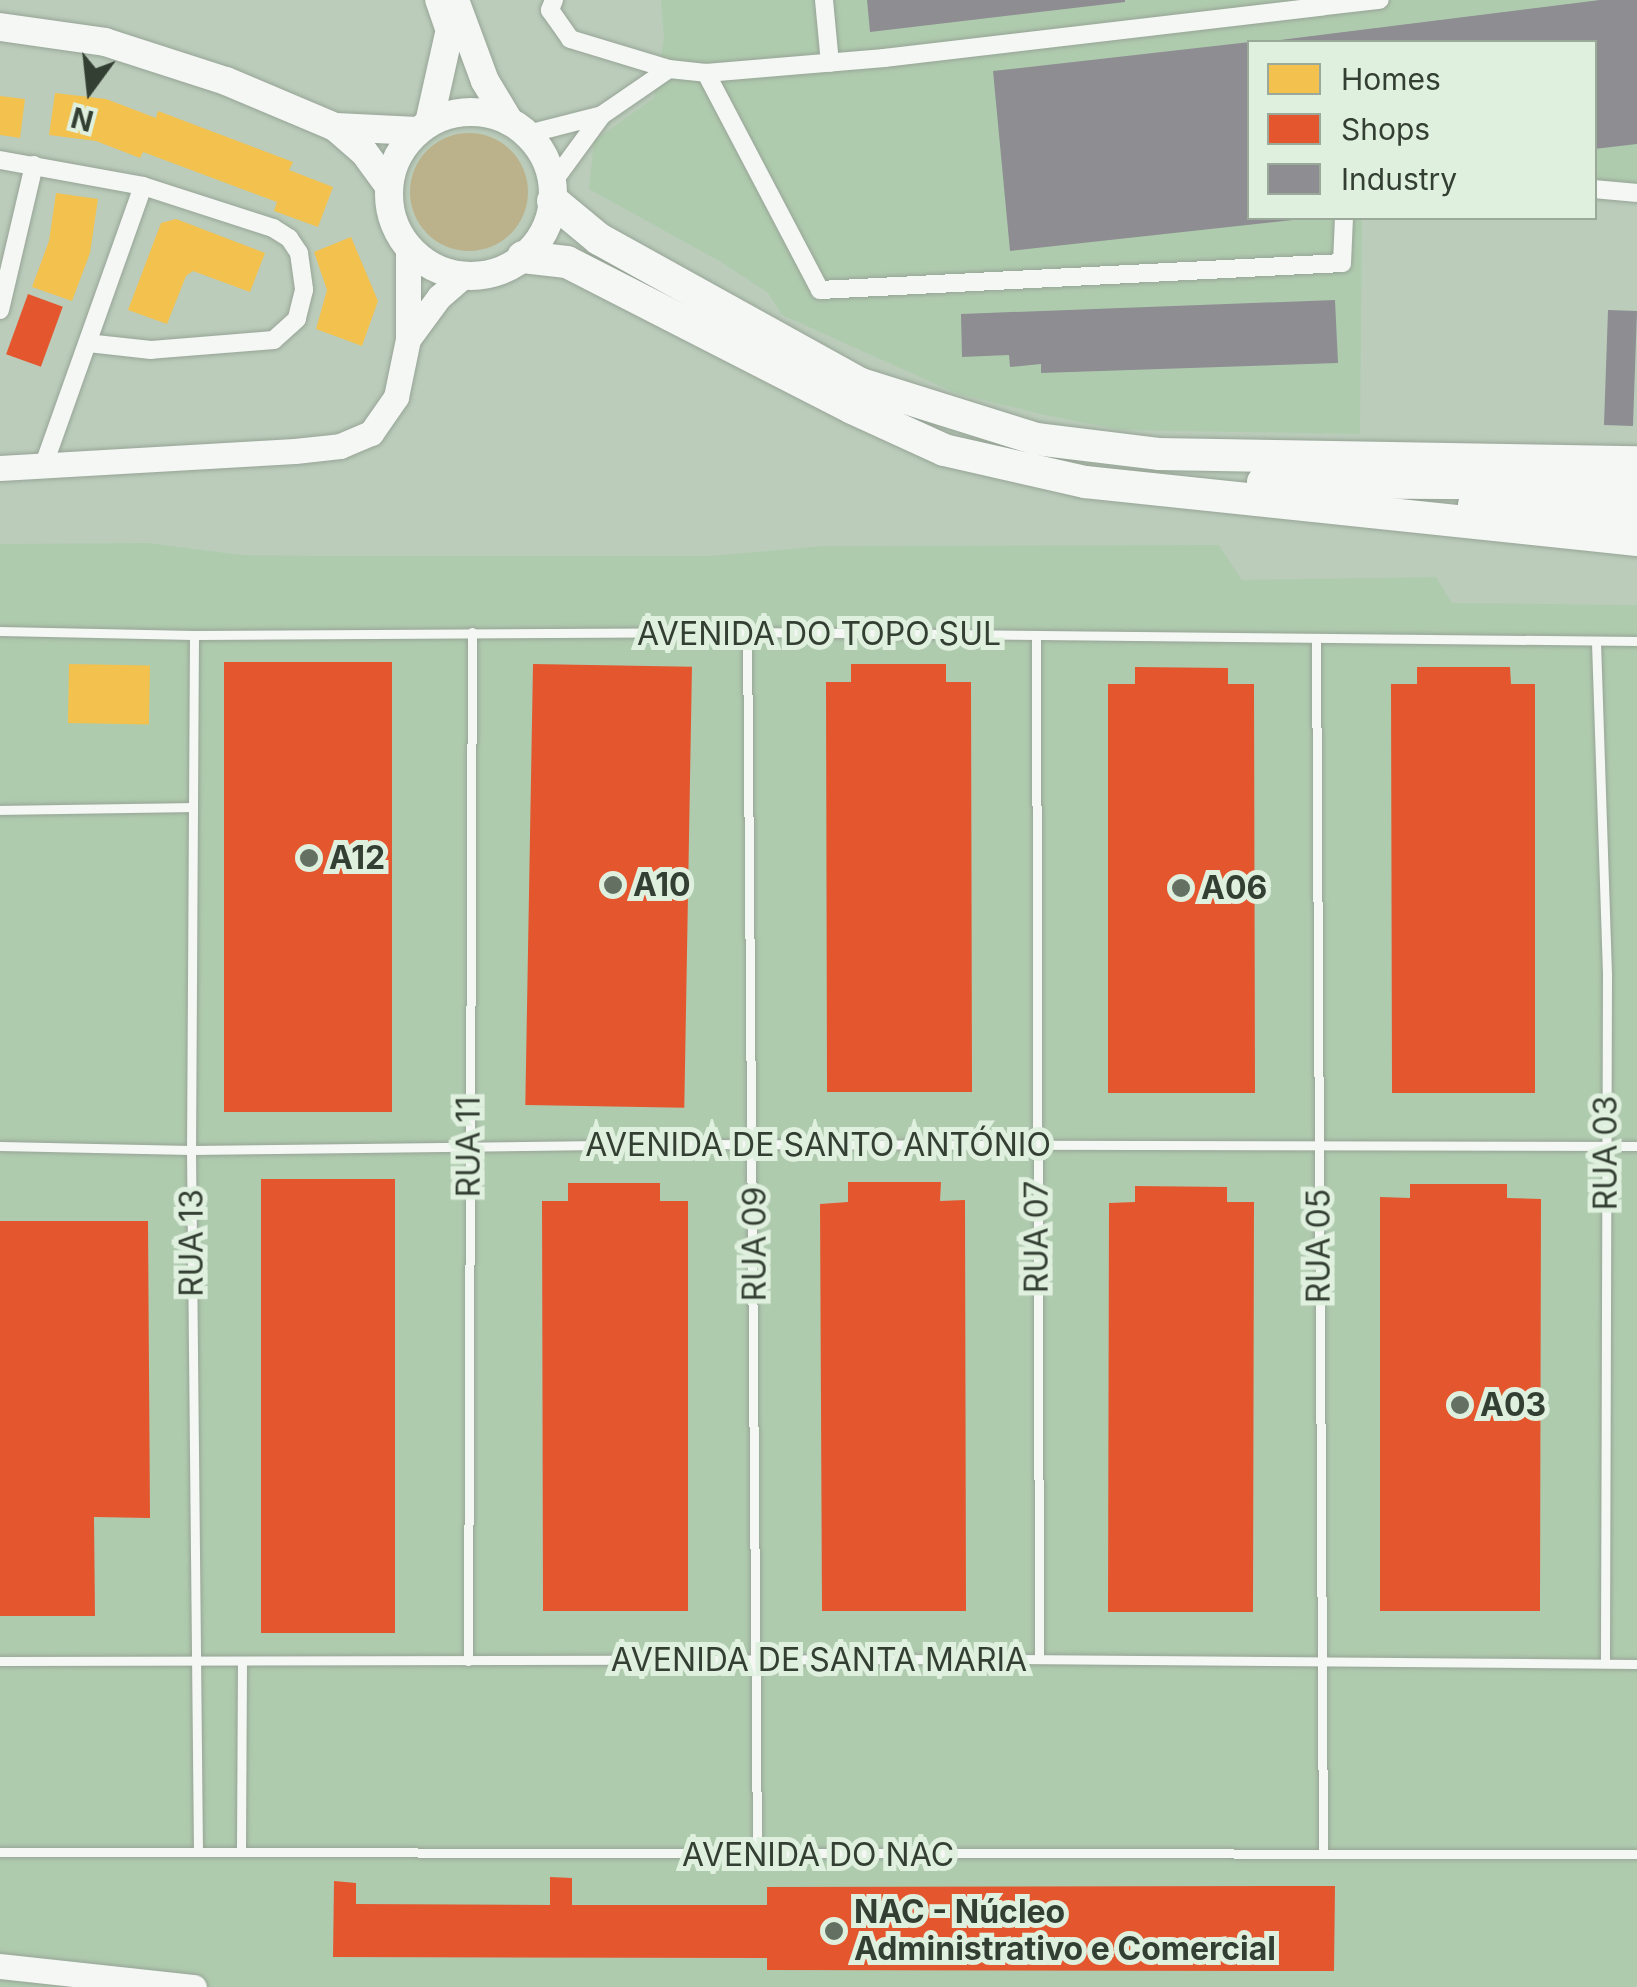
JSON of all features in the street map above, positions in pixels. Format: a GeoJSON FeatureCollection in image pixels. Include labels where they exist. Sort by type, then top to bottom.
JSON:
{"type":"FeatureCollection","features":[{"type":"Feature","properties":{"kind":"highway"},"geometry":{"type":"LineString","coordinates":[[553,192],[600,238],[862,384],[1036,438],[1160,454],[1637,462]]}},
{"type":"Feature","properties":{"kind":"highway"},"geometry":{"type":"LineString","coordinates":[[524,258],[566,262],[852,408],[944,450],[1085,482],[1637,540]]}},
{"type":"Feature","properties":{"kind":"highway"},"geometry":{"type":"LineString","coordinates":[[852,408],[963,442],[1093,472],[1212,481],[1637,484]]}},
{"type":"Feature","properties":{"kind":"highway"},"geometry":{"type":"LineString","coordinates":[[1255,499],[1637,509]]}},
{"type":"Feature","properties":{"kind":"main road"},"geometry":{"type":"LineString","coordinates":[[454,2],[458,40],[519,128],[544,156],[553,192],[538,242],[524,258],[484,275],[463,276],[423,261],[408,246],[390,208],[389,186],[398,156],[423,127],[458,40]]}},
{"type":"Feature","properties":{"kind":"main road"},"geometry":{"type":"LineString","coordinates":[[0,27],[105,42],[226,81],[335,127],[364,152],[389,186]]}},
{"type":"Feature","properties":{"kind":"main road"},"geometry":{"type":"LineString","coordinates":[[335,127],[423,127],[455,113],[482,112],[519,128]]}},
{"type":"Feature","properties":{"kind":"street"},"geometry":{"type":"LineString","coordinates":[[554,0],[550,10],[570,39],[670,69],[706,72],[830,63],[1380,0]]}},
{"type":"Feature","properties":{"kind":"street"},"geometry":{"type":"LineString","coordinates":[[824,0],[830,63]]}},
{"type":"Feature","properties":{"kind":"street"},"geometry":{"type":"LineString","coordinates":[[553,192],[602,115],[670,69]]}},
{"type":"Feature","properties":{"kind":"street"},"geometry":{"type":"LineString","coordinates":[[706,72],[820,290],[1342,263],[1344,220]]}},
{"type":"Feature","properties":{"kind":"street"},"geometry":{"type":"LineString","coordinates":[[519,128],[602,115]]}},
{"type":"Feature","properties":{"kind":"street"},"geometry":{"type":"LineString","coordinates":[[0,160],[143,186],[273,228],[289,238],[304,271],[304,290],[296,319],[282,336],[264,344],[150,350],[88,343]]}},
{"type":"Feature","properties":{"kind":"street"},"geometry":{"type":"LineString","coordinates":[[0,310],[34,165]]}},
{"type":"Feature","properties":{"kind":"street"},"geometry":{"type":"LineString","coordinates":[[43,467],[143,186]]}},
{"type":"Feature","properties":{"kind":"street"},"geometry":{"type":"LineString","coordinates":[[1597,189],[1637,193]]}},
{"type":"Feature","properties":{"kind":"street"},"geometry":{"type":"LineString","coordinates":[[0,468],[340,446],[371,433],[396,397],[408,340],[408,246]]}},
{"type":"Feature","properties":{"kind":"street"},"geometry":{"type":"LineString","coordinates":[[408,340],[439,296],[463,276]]}},
{"type":"Feature","properties":{"kind":"street"},"geometry":{"type":"LineString","coordinates":[[0,1966],[194,1987]]}},
{"type":"Feature","properties":{"kind":"lane","name":"AVENIDA DO TOPO SUL"},"geometry":{"type":"LineString","coordinates":[[0,631],[194,635],[747,632],[1637,642]]}},
{"type":"Feature","properties":{"kind":"lane","name":"RUA 11"},"geometry":{"type":"LineString","coordinates":[[468,1662],[472,632]]}},
{"type":"Feature","properties":{"kind":"lane","name":"RUA 09"},"geometry":{"type":"LineString","coordinates":[[747,632],[755,1144],[757,1856]]}},
{"type":"Feature","properties":{"kind":"lane","name":"RUA 13"},"geometry":{"type":"LineString","coordinates":[[194,635],[191,1150],[198,1852]]}},
{"type":"Feature","properties":{"kind":"lane","name":"RUA 07"},"geometry":{"type":"LineString","coordinates":[[1036,636],[1039,1660]]}},
{"type":"Feature","properties":{"kind":"lane","name":"RUA 05"},"geometry":{"type":"LineString","coordinates":[[1316,639],[1323,1853]]}},
{"type":"Feature","properties":{"kind":"lane","name":"RUA 03"},"geometry":{"type":"LineString","coordinates":[[1596,642],[1607,974],[1605,1664]]}},
{"type":"Feature","properties":{"kind":"lane"},"geometry":{"type":"LineString","coordinates":[[0,810],[192,807]]}},
{"type":"Feature","properties":{"kind":"lane","name":"AVENIDA DE SANTO ANTÓNIO"},"geometry":{"type":"LineString","coordinates":[[0,1146],[191,1150],[755,1144],[1637,1146]]}},
{"type":"Feature","properties":{"kind":"lane","name":"AVENIDA DE SANTA MARIA"},"geometry":{"type":"LineString","coordinates":[[0,1662],[1039,1660],[1637,1664]]}},
{"type":"Feature","properties":{"kind":"lane"},"geometry":{"type":"LineString","coordinates":[[241,1851],[242,1663]]}},
{"type":"Feature","properties":{"kind":"lane","name":"AVENIDA DO NAC"},"geometry":{"type":"LineString","coordinates":[[0,1852],[757,1856],[1637,1854]]}},
{"type":"Feature","properties":{"kind":"shaded area"},"geometry":{"type":"Polygon","coordinates":[[[661,0],[1637,0],[1637,201],[1597,197],[1597,40],[1247,40],[1247,220],[1362,220],[1360,434],[1121,430],[958,394],[782,315],[768,293],[721,262],[589,189],[594,141],[654,98],[664,38],[661,0]]]}},
{"type":"Feature","properties":{"kind":"shaded area"},"geometry":{"type":"Polygon","coordinates":[[[469,133],[492,138],[511,150],[523,169],[528,192],[523,215],[511,234],[492,246],[469,251],[446,246],[427,234],[415,215],[410,192],[415,169],[427,150],[446,138],[469,133]]]}},
{"type":"Feature","properties":{"kind":"shaded area"},"geometry":{"type":"Polygon","coordinates":[[[148,543],[241,555],[318,556],[711,556],[823,546],[1219,545],[1242,580],[1436,577],[1452,603],[1637,605],[1637,1987],[0,1987],[0,544],[148,543]]]}},
{"type":"Feature","properties":{"kind":"building: Homes"},"geometry":{"type":"Polygon","coordinates":[[[55,93],[106,99],[156,118],[158,111],[293,162],[289,170],[333,187],[318,227],[274,211],[277,202],[143,152],[140,158],[96,141],[49,135],[55,93]]]}},
{"type":"Feature","properties":{"kind":"building: Homes"},"geometry":{"type":"Polygon","coordinates":[[[0,96],[25,99],[20,138],[0,135],[0,96]]]}},
{"type":"Feature","properties":{"kind":"building: Homes"},"geometry":{"type":"Polygon","coordinates":[[[56,193],[98,199],[90,253],[72,301],[32,287],[49,241],[56,193]]]}},
{"type":"Feature","properties":{"kind":"building: Homes"},"geometry":{"type":"Polygon","coordinates":[[[176,219],[265,253],[250,292],[193,271],[186,276],[167,324],[128,310],[161,223],[176,219]]]}},
{"type":"Feature","properties":{"kind":"building: Homes"},"geometry":{"type":"Polygon","coordinates":[[[351,237],[378,301],[362,346],[316,329],[327,290],[314,252],[351,237]]]}},
{"type":"Feature","properties":{"kind":"building: Homes"},"geometry":{"type":"Polygon","coordinates":[[[69,664],[150,665],[149,724],[68,723],[69,664]]]}},
{"type":"Feature","properties":{"kind":"building: Shops"},"geometry":{"type":"Polygon","coordinates":[[[28,294],[63,307],[41,367],[6,354],[28,294]]]}},
{"type":"Feature","properties":{"kind":"building: Shops","name":"A12"},"geometry":{"type":"Polygon","coordinates":[[[224,662],[392,662],[392,1112],[224,1112],[224,662]]]}},
{"type":"Feature","properties":{"kind":"building: Shops","name":"A10"},"geometry":{"type":"Polygon","coordinates":[[[533,664],[692,667],[684,1108],[525,1105],[533,664]]]}},
{"type":"Feature","properties":{"kind":"building: Shops"},"geometry":{"type":"Polygon","coordinates":[[[851,664],[946,664],[946,682],[971,682],[972,1092],[827,1092],[826,682],[851,682],[851,664]]]}},
{"type":"Feature","properties":{"kind":"building: Shops","name":"A06"},"geometry":{"type":"Polygon","coordinates":[[[1135,667],[1228,668],[1228,684],[1254,684],[1255,1093],[1108,1093],[1108,684],[1135,684],[1135,667]]]}},
{"type":"Feature","properties":{"kind":"building: Shops"},"geometry":{"type":"Polygon","coordinates":[[[1417,667],[1510,667],[1511,684],[1535,684],[1535,1093],[1392,1093],[1391,684],[1417,684],[1417,667]]]}},
{"type":"Feature","properties":{"kind":"building: Shops"},"geometry":{"type":"Polygon","coordinates":[[[261,1179],[395,1179],[395,1633],[261,1633],[261,1179]]]}},
{"type":"Feature","properties":{"kind":"building: Shops"},"geometry":{"type":"Polygon","coordinates":[[[848,1182],[941,1182],[940,1201],[965,1200],[966,1611],[822,1611],[820,1204],[848,1202],[848,1182]]]}},
{"type":"Feature","properties":{"kind":"building: Shops"},"geometry":{"type":"Polygon","coordinates":[[[568,1183],[660,1183],[660,1201],[688,1201],[688,1611],[543,1611],[542,1201],[568,1201],[568,1183]]]}},
{"type":"Feature","properties":{"kind":"building: Shops","name":"A03"},"geometry":{"type":"Polygon","coordinates":[[[1410,1184],[1507,1184],[1507,1198],[1541,1199],[1540,1611],[1380,1611],[1380,1197],[1410,1198],[1410,1184]]]}},
{"type":"Feature","properties":{"kind":"building: Shops"},"geometry":{"type":"Polygon","coordinates":[[[1135,1186],[1227,1187],[1227,1202],[1254,1202],[1253,1612],[1108,1612],[1109,1203],[1135,1202],[1135,1186]]]}},
{"type":"Feature","properties":{"kind":"building: Shops"},"geometry":{"type":"Polygon","coordinates":[[[0,1221],[148,1221],[150,1518],[94,1517],[95,1616],[0,1616],[0,1221]]]}},
{"type":"Feature","properties":{"kind":"building: Shops","name":"NAC - Núcleo Administrativo e Comercial"},"geometry":{"type":"Polygon","coordinates":[[[550,1877],[572,1878],[572,1905],[767,1905],[767,1887],[1335,1886],[1334,1971],[767,1970],[767,1958],[333,1957],[334,1881],[356,1883],[356,1904],[550,1905],[550,1877]]]}},
{"type":"Feature","properties":{"kind":"building: Industry"},"geometry":{"type":"Polygon","coordinates":[[[867,0],[1125,0],[1125,2],[870,32],[867,0]]]}},
{"type":"Feature","properties":{"kind":"building: Industry"},"geometry":{"type":"Polygon","coordinates":[[[1600,0],[1637,0],[1637,144],[1597,149],[1597,40],[1280,40],[1600,0]]]}},
{"type":"Feature","properties":{"kind":"building: Industry"},"geometry":{"type":"Polygon","coordinates":[[[1247,42],[1247,220],[1293,220],[1010,251],[993,71],[1247,42]]]}},
{"type":"Feature","properties":{"kind":"building: Industry"},"geometry":{"type":"Polygon","coordinates":[[[1335,300],[1338,363],[1041,373],[1041,364],[1010,367],[1009,355],[962,357],[961,314],[1335,300]]]}},
{"type":"Feature","properties":{"kind":"building: Industry"},"geometry":{"type":"Polygon","coordinates":[[[1608,310],[1637,311],[1633,426],[1604,425],[1608,310]]]}},
{"type":"Feature","properties":{"kind":"place","name":"A12"},"geometry":{"type":"Point","coordinates":[309,858]}},
{"type":"Feature","properties":{"kind":"place","name":"A10"},"geometry":{"type":"Point","coordinates":[613,885]}},
{"type":"Feature","properties":{"kind":"place","name":"A06"},"geometry":{"type":"Point","coordinates":[1181,888]}},
{"type":"Feature","properties":{"kind":"place","name":"A03"},"geometry":{"type":"Point","coordinates":[1460,1405]}},
{"type":"Feature","properties":{"kind":"place","name":"NAC - Núcleo Administrativo e Comercial"},"geometry":{"type":"Point","coordinates":[834,1931]}}]}
